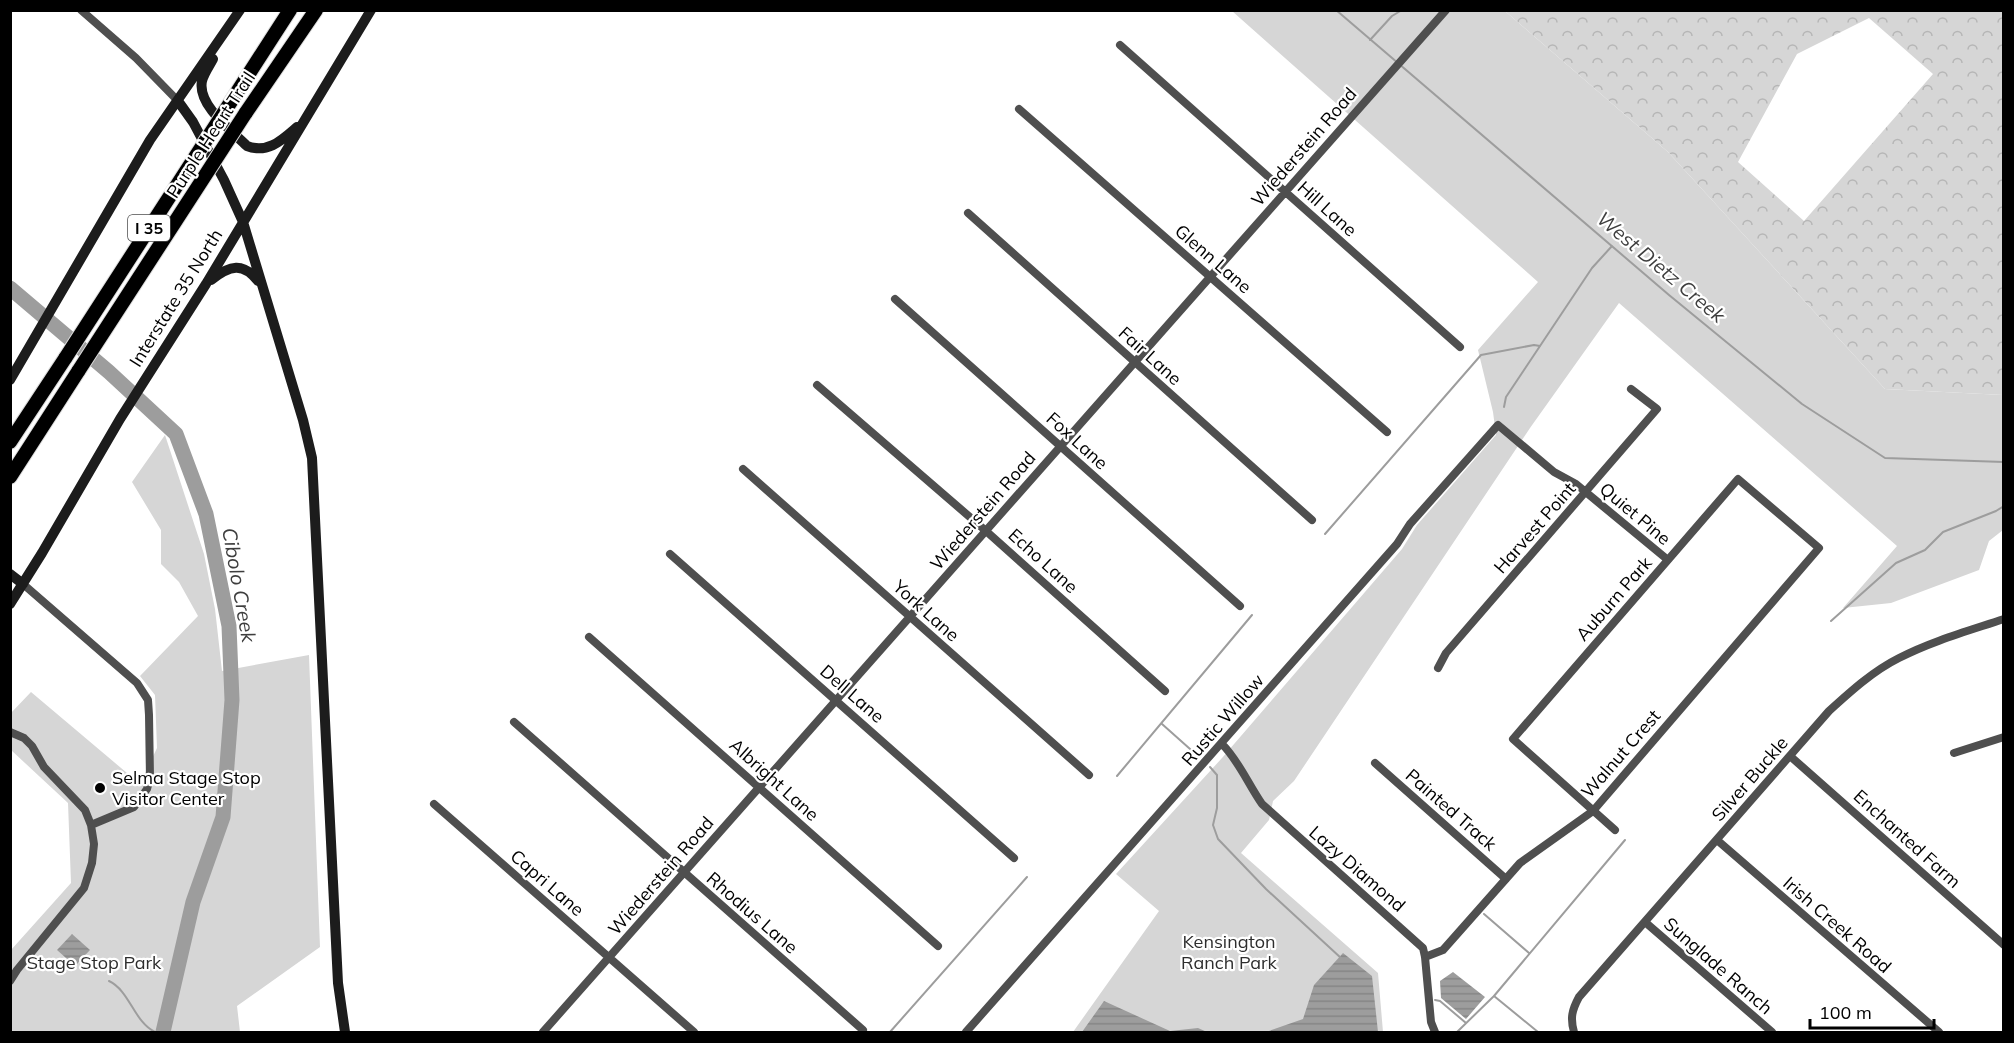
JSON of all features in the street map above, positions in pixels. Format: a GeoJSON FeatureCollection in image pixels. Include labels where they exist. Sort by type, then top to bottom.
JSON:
{"type":"FeatureCollection","features":[{"type":"Feature","properties":{"kind":"highway","name":"Purple Heart Trail"},"geometry":{"type":"LineString","coordinates":[[10,442],[290,10]]}},
{"type":"Feature","properties":{"kind":"highway","name":"Purple Heart Trail"},"geometry":{"type":"LineString","coordinates":[[10,477],[245,114],[316,10]]}},
{"type":"Feature","properties":{"kind":"main road"},"geometry":{"type":"LineString","coordinates":[[10,381],[150,140],[240,10]]}},
{"type":"Feature","properties":{"kind":"main road","name":"Interstate 35 North"},"geometry":{"type":"LineString","coordinates":[[10,604],[371,10]]}},
{"type":"Feature","properties":{"kind":"main road"},"geometry":{"type":"LineString","coordinates":[[226,31],[202,81],[202,95],[207,105],[247,146],[256,150],[268,148],[304,122]]}},
{"type":"Feature","properties":{"kind":"main road"},"geometry":{"type":"LineString","coordinates":[[178,101],[193,122],[219,170],[243,222],[303,420],[312,458],[338,983],[345,1032]]}},
{"type":"Feature","properties":{"kind":"main road"},"geometry":{"type":"LineString","coordinates":[[206,284],[220,272],[231,268],[241,268],[250,271],[263,287]]}},
{"type":"Feature","properties":{"kind":"main road"},"geometry":{"type":"LineString","coordinates":[[10,574],[23,584]]}},
{"type":"Feature","properties":{"kind":"street"},"geometry":{"type":"LineString","coordinates":[[81,10],[136,58],[178,101]]}},
{"type":"Feature","properties":{"kind":"street","name":"Wiederstein Road"},"geometry":{"type":"LineString","coordinates":[[543,1032],[1446,10]]}},
{"type":"Feature","properties":{"kind":"street","name":"Hill Lane"},"geometry":{"type":"LineString","coordinates":[[1120,45],[1460,347]]}},
{"type":"Feature","properties":{"kind":"street","name":"Glenn Lane"},"geometry":{"type":"LineString","coordinates":[[1018,109],[1387,432]]}},
{"type":"Feature","properties":{"kind":"street","name":"Fair Lane"},"geometry":{"type":"LineString","coordinates":[[968,213],[1312,520]]}},
{"type":"Feature","properties":{"kind":"street","name":"Fox Lane"},"geometry":{"type":"LineString","coordinates":[[895,299],[1240,606]]}},
{"type":"Feature","properties":{"kind":"street","name":"Echo Lane"},"geometry":{"type":"LineString","coordinates":[[818,385],[1165,691]]}},
{"type":"Feature","properties":{"kind":"street","name":"Harvest Point"},"geometry":{"type":"LineString","coordinates":[[1438,668],[1446,652],[1657,409],[1631,389]]}},
{"type":"Feature","properties":{"kind":"street","name":"Quiet Pine"},"geometry":{"type":"LineString","coordinates":[[1498,425],[1554,472],[1587,492],[1668,560]]}},
{"type":"Feature","properties":{"kind":"street","name":"Rustic Willow"},"geometry":{"type":"LineString","coordinates":[[966,1032],[1397,544],[1410,524],[1498,425]]}},
{"type":"Feature","properties":{"kind":"street","name":"York Lane"},"geometry":{"type":"LineString","coordinates":[[743,469],[1089,775]]}},
{"type":"Feature","properties":{"kind":"street","name":"Walnut Crest"},"geometry":{"type":"LineString","coordinates":[[1425,957],[1443,950],[1520,863],[1593,811],[1819,548],[1738,479]]}},
{"type":"Feature","properties":{"kind":"street","name":"Auburn Park"},"geometry":{"type":"LineString","coordinates":[[1593,811],[1513,739],[1738,479]]}},
{"type":"Feature","properties":{"kind":"street","name":"Dell Lane"},"geometry":{"type":"LineString","coordinates":[[670,554],[1014,858]]}},
{"type":"Feature","properties":{"kind":"street"},"geometry":{"type":"LineString","coordinates":[[23,584],[137,683],[148,700],[150,778],[147,789],[134,807],[92,825]]}},
{"type":"Feature","properties":{"kind":"street","name":"Silver Buckle"},"geometry":{"type":"LineString","coordinates":[[1574,1032],[1571,1021],[1572,1009],[1579,997],[1829,711],[1854,689],[1898,658],[1944,638],[2004,619]]}},
{"type":"Feature","properties":{"kind":"street","name":"Albright Lane"},"geometry":{"type":"LineString","coordinates":[[590,637],[938,946]]}},
{"type":"Feature","properties":{"kind":"street","name":"Rhodius Lane"},"geometry":{"type":"LineString","coordinates":[[514,722],[863,1030]]}},
{"type":"Feature","properties":{"kind":"street"},"geometry":{"type":"LineString","coordinates":[[10,732],[24,738],[32,746],[44,768],[85,810],[92,825],[94,844],[84,888],[10,981]]}},
{"type":"Feature","properties":{"kind":"street"},"geometry":{"type":"LineString","coordinates":[[1954,753],[2004,737]]}},
{"type":"Feature","properties":{"kind":"street","name":"Lazy Diamond"},"geometry":{"type":"LineString","coordinates":[[1221,744],[1234,757],[1250,788],[1262,804],[1423,948],[1425,957]]}},
{"type":"Feature","properties":{"kind":"street","name":"Enchanted Farm"},"geometry":{"type":"LineString","coordinates":[[1790,756],[2004,945]]}},
{"type":"Feature","properties":{"kind":"street","name":"Painted Track"},"geometry":{"type":"LineString","coordinates":[[1375,763],[1506,879]]}},
{"type":"Feature","properties":{"kind":"street","name":"Capri Lane"},"geometry":{"type":"LineString","coordinates":[[434,804],[693,1032]]}},
{"type":"Feature","properties":{"kind":"street"},"geometry":{"type":"LineString","coordinates":[[1593,811],[1615,830]]}},
{"type":"Feature","properties":{"kind":"street","name":"Irish Creek Road"},"geometry":{"type":"LineString","coordinates":[[1716,840],[1938,1032]]}},
{"type":"Feature","properties":{"kind":"street","name":"Sunglade Ranch"},"geometry":{"type":"LineString","coordinates":[[1645,922],[1772,1032]]}},
{"type":"Feature","properties":{"kind":"street"},"geometry":{"type":"LineString","coordinates":[[1425,957],[1431,1022],[1436,1032]]}},
{"type":"Feature","properties":{"kind":"green space","name":"Kensington Ranch Park"},"geometry":{"type":"Polygon","coordinates":[[[1232,11],[1505,11],[1668,152],[1885,389],[2003,395],[2003,530],[1989,541],[1979,570],[1891,603],[1843,608],[1897,546],[1619,303],[1530,428],[1294,781],[1273,801],[1269,820],[1241,853],[1378,973],[1383,1032],[1073,1032],[1159,911],[1116,874],[1222,758],[1402,549],[1417,525],[1496,435],[1493,412],[1478,350],[1538,282],[1232,11]]]}},
{"type":"Feature","properties":{"kind":"green space"},"geometry":{"type":"Polygon","coordinates":[[[1505,11],[2003,11],[2003,395],[1885,389],[1668,152],[1505,11]],[[1869,18],[1797,54],[1738,162],[1804,221],[1933,74],[1869,18]]]}},
{"type":"Feature","properties":{"kind":"green space","name":"Stage Stop Park"},"geometry":{"type":"Polygon","coordinates":[[[165,435],[204,554],[215,609],[222,671],[309,655],[320,947],[237,1006],[240,1032],[11,1032],[11,950],[71,883],[68,803],[11,750],[10,714],[31,692],[140,784],[157,748],[155,695],[140,676],[198,616],[179,582],[161,564],[161,530],[132,482],[165,435]]]}},
{"type":"Feature","properties":{"kind":"shaded area"},"geometry":{"type":"Polygon","coordinates":[[[72,934],[90,950],[75,966],[57,950],[72,934]]]}},
{"type":"Feature","properties":{"kind":"shaded area"},"geometry":{"type":"Polygon","coordinates":[[[1343,953],[1372,976],[1378,1032],[1266,1032],[1303,1019],[1314,985],[1343,953]]]}},
{"type":"Feature","properties":{"kind":"shaded area"},"geometry":{"type":"Polygon","coordinates":[[[1453,972],[1485,997],[1466,1019],[1441,998],[1440,981],[1453,972]]]}},
{"type":"Feature","properties":{"kind":"shaded area"},"geometry":{"type":"Polygon","coordinates":[[[1104,1001],[1170,1031],[1198,1028],[1207,1032],[1082,1032],[1104,1001]]]}},
{"type":"Feature","properties":{"kind":"waterway","name":"West Dietz Creek"},"geometry":{"type":"LineString","coordinates":[[1336,10],[1669,295],[1802,404],[1885,458],[2004,462]]}},
{"type":"Feature","properties":{"kind":"waterway"},"geometry":{"type":"LineString","coordinates":[[1370,40],[1392,16],[1402,10]]}},
{"type":"Feature","properties":{"kind":"waterway"},"geometry":{"type":"LineString","coordinates":[[1504,407],[1506,397],[1592,268],[1612,246]]}},
{"type":"Feature","properties":{"kind":"waterway","name":"Cibolo Creek"},"geometry":{"type":"LineString","coordinates":[[10,288],[109,372],[176,434],[206,514],[229,626],[232,700],[223,817],[193,902],[163,1032]]}},
{"type":"Feature","properties":{"kind":"waterway"},"geometry":{"type":"LineString","coordinates":[[1325,534],[1481,355],[1534,345],[1540,346]]}},
{"type":"Feature","properties":{"kind":"waterway"},"geometry":{"type":"LineString","coordinates":[[1831,621],[1896,563],[1925,550],[1943,532],[2004,506]]}},
{"type":"Feature","properties":{"kind":"waterway"},"geometry":{"type":"LineString","coordinates":[[1117,776],[1252,615]]}},
{"type":"Feature","properties":{"kind":"waterway"},"geometry":{"type":"LineString","coordinates":[[1162,724],[1199,757]]}},
{"type":"Feature","properties":{"kind":"waterway"},"geometry":{"type":"LineString","coordinates":[[1210,767],[1217,775],[1217,808],[1213,825],[1218,839],[1266,889],[1341,958]]}},
{"type":"Feature","properties":{"kind":"waterway"},"geometry":{"type":"LineString","coordinates":[[1494,996],[1625,840]]}},
{"type":"Feature","properties":{"kind":"waterway"},"geometry":{"type":"LineString","coordinates":[[890,1032],[1027,877]]}},
{"type":"Feature","properties":{"kind":"waterway"},"geometry":{"type":"LineString","coordinates":[[1484,914],[1529,953]]}},
{"type":"Feature","properties":{"kind":"waterway"},"geometry":{"type":"LineString","coordinates":[[109,981],[122,992],[142,1021],[155,1032]]}},
{"type":"Feature","properties":{"kind":"waterway"},"geometry":{"type":"LineString","coordinates":[[1457,1032],[1494,996],[1538,1032]]}},
{"type":"Feature","properties":{"kind":"waterway"},"geometry":{"type":"LineString","coordinates":[[1435,1000],[1440,1001],[1466,1023]]}},
{"type":"Feature","properties":{"kind":"place","name":"Selma Stage Stop Visitor Center"},"geometry":{"type":"Point","coordinates":[100,788]}}]}
